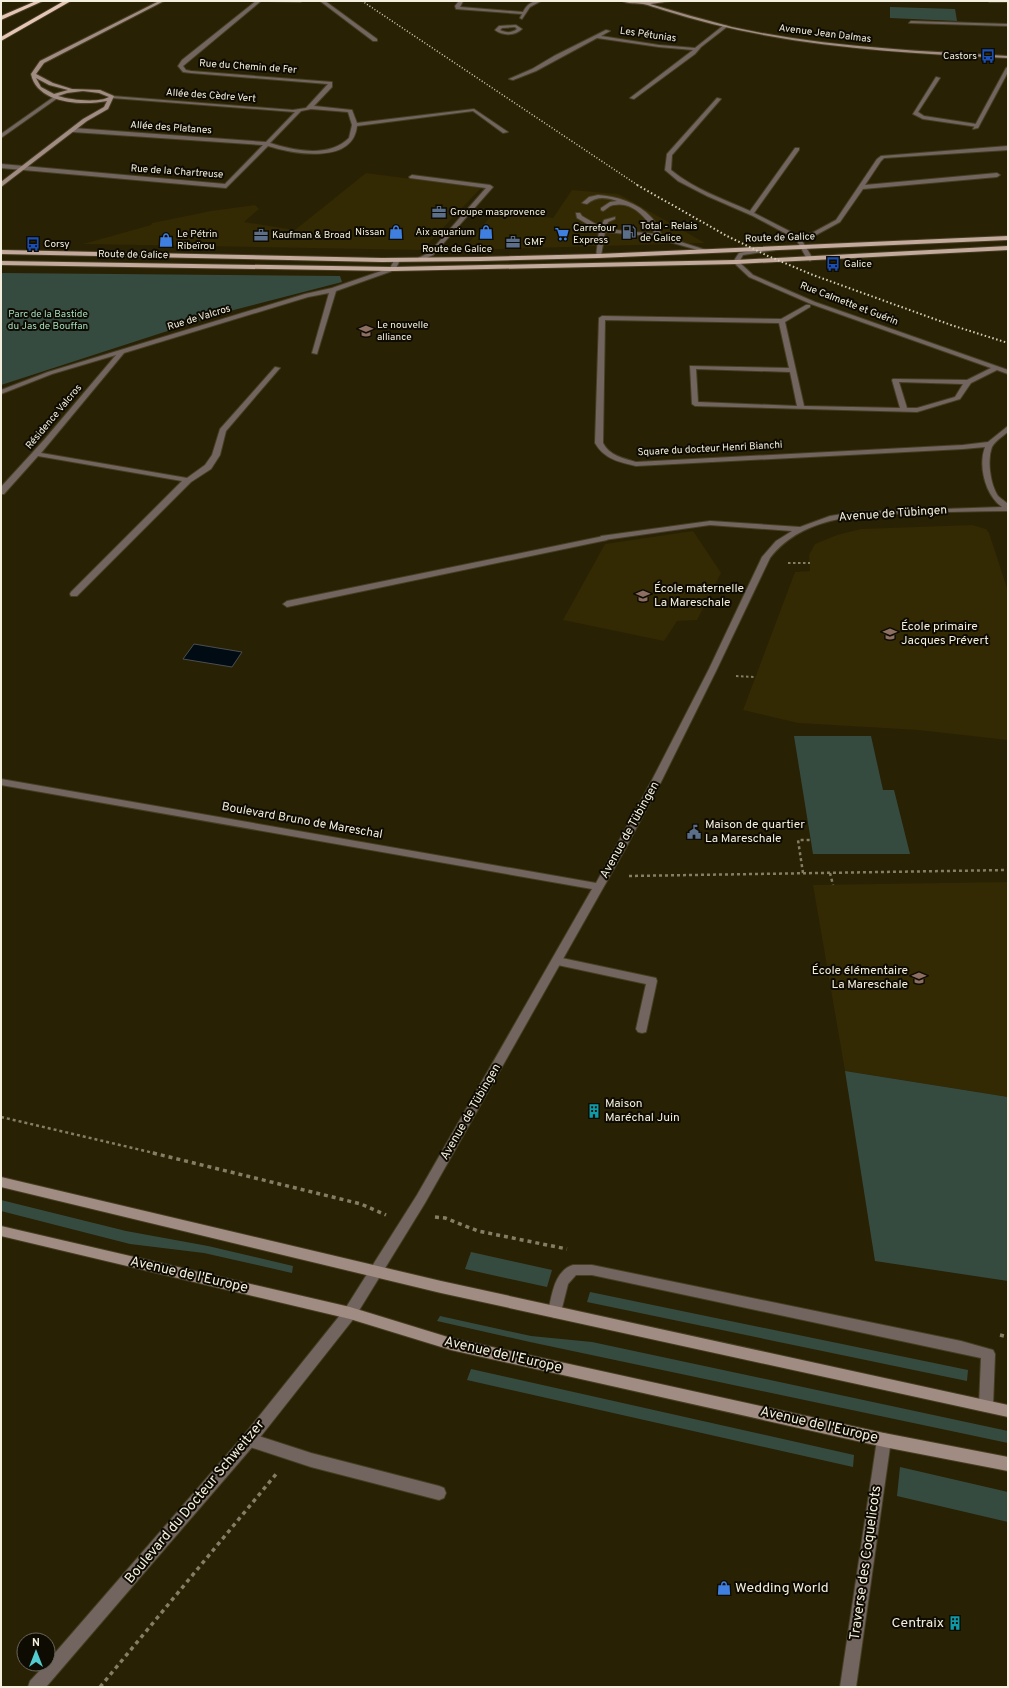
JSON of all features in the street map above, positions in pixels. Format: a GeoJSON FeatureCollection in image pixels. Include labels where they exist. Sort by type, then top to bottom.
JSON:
{"type":"FeatureCollection","features":[{"type":"Feature","properties":{"kind":"highway"},"geometry":{"type":"LineString","coordinates":[[1,19],[40,1]]}},
{"type":"Feature","properties":{"kind":"highway"},"geometry":{"type":"LineString","coordinates":[[1,34],[68,1]]}},
{"type":"Feature","properties":{"kind":"highway"},"geometry":{"type":"LineString","coordinates":[[1,39],[46,12]]}},
{"type":"Feature","properties":{"kind":"main road","name":"Route de Galice"},"geometry":{"type":"LineString","coordinates":[[1,252],[420,260],[598,256],[703,250],[1008,238]]}},
{"type":"Feature","properties":{"kind":"main road","name":"Route de Galice"},"geometry":{"type":"LineString","coordinates":[[1,263],[393,269],[736,262],[1008,248]]}},
{"type":"Feature","properties":{"kind":"street"},"geometry":{"type":"LineString","coordinates":[[85,120],[94,106],[92,104],[85,101],[55,96],[38,88],[35,84],[33,74],[42,62],[61,51],[162,1]]}},
{"type":"Feature","properties":{"kind":"street","name":"Rue du Chemin de Fer"},"geometry":{"type":"LineString","coordinates":[[259,1],[180,66],[185,71],[191,72],[330,83],[330,86],[310,107]]}},
{"type":"Feature","properties":{"kind":"street"},"geometry":{"type":"LineString","coordinates":[[269,1],[300,1]]}},
{"type":"Feature","properties":{"kind":"street"},"geometry":{"type":"LineString","coordinates":[[322,1],[375,40]]}},
{"type":"Feature","properties":{"kind":"street"},"geometry":{"type":"LineString","coordinates":[[461,1],[457,6],[458,8],[523,13]]}},
{"type":"Feature","properties":{"kind":"street"},"geometry":{"type":"LineString","coordinates":[[516,26],[528,6],[539,1]]}},
{"type":"Feature","properties":{"kind":"street","name":"Avenue Jean Dalmas"},"geometry":{"type":"LineString","coordinates":[[624,1],[647,2],[683,15],[786,39],[852,48],[1008,57]]}},
{"type":"Feature","properties":{"kind":"street"},"geometry":{"type":"LineString","coordinates":[[647,2],[670,1]]}},
{"type":"Feature","properties":{"kind":"street"},"geometry":{"type":"LineString","coordinates":[[990,1],[1008,1]]}},
{"type":"Feature","properties":{"kind":"street"},"geometry":{"type":"LineString","coordinates":[[911,22],[1008,25]]}},
{"type":"Feature","properties":{"kind":"street"},"geometry":{"type":"LineString","coordinates":[[632,98],[693,53],[711,36],[726,26]]}},
{"type":"Feature","properties":{"kind":"street"},"geometry":{"type":"LineString","coordinates":[[511,79],[534,70],[556,57],[608,31]]}},
{"type":"Feature","properties":{"kind":"street","name":"Les Pétunias"},"geometry":{"type":"LineString","coordinates":[[598,37],[659,46],[696,49]]}},
{"type":"Feature","properties":{"kind":"street"},"geometry":{"type":"LineString","coordinates":[[938,78],[915,113],[927,118],[976,127],[1008,68]]}},
{"type":"Feature","properties":{"kind":"street"},"geometry":{"type":"LineString","coordinates":[[1,185],[85,120],[109,106],[111,95],[102,92],[75,90],[51,84],[33,74]]}},
{"type":"Feature","properties":{"kind":"street"},"geometry":{"type":"LineString","coordinates":[[1,136],[55,96],[62,92],[75,90]]}},
{"type":"Feature","properties":{"kind":"street"},"geometry":{"type":"LineString","coordinates":[[85,101],[111,98]]}},
{"type":"Feature","properties":{"kind":"street","name":"Allée des Cèdre Vert"},"geometry":{"type":"LineString","coordinates":[[111,98],[299,111],[310,107]]}},
{"type":"Feature","properties":{"kind":"street"},"geometry":{"type":"LineString","coordinates":[[719,99],[669,155],[668,170],[680,180],[708,195],[750,213],[798,238],[810,259]]}},
{"type":"Feature","properties":{"kind":"street"},"geometry":{"type":"LineString","coordinates":[[310,107],[350,111],[356,125],[474,110],[505,132]]}},
{"type":"Feature","properties":{"kind":"street","name":"Rue de la Chartreuse"},"geometry":{"type":"LineString","coordinates":[[23,168],[226,186],[299,111]]}},
{"type":"Feature","properties":{"kind":"street","name":"Allée des Platanes"},"geometry":{"type":"LineString","coordinates":[[73,130],[266,144],[287,150],[312,152],[333,150],[341,147],[352,138],[356,125]]}},
{"type":"Feature","properties":{"kind":"street"},"geometry":{"type":"LineString","coordinates":[[798,238],[814,234],[838,221],[879,160],[888,156],[1008,148]]}},
{"type":"Feature","properties":{"kind":"street"},"geometry":{"type":"LineString","coordinates":[[750,213],[796,149]]}},
{"type":"Feature","properties":{"kind":"street"},"geometry":{"type":"LineString","coordinates":[[1,166],[23,168]]}},
{"type":"Feature","properties":{"kind":"street"},"geometry":{"type":"LineString","coordinates":[[861,187],[997,175]]}},
{"type":"Feature","properties":{"kind":"street"},"geometry":{"type":"LineString","coordinates":[[412,177],[490,187],[431,254],[420,260]]}},
{"type":"Feature","properties":{"kind":"street"},"geometry":{"type":"LineString","coordinates":[[585,203],[590,198],[602,196],[628,203],[648,216],[660,238]]}},
{"type":"Feature","properties":{"kind":"street"},"geometry":{"type":"LineString","coordinates":[[603,209],[612,203],[628,203]]}},
{"type":"Feature","properties":{"kind":"street"},"geometry":{"type":"LineString","coordinates":[[618,210],[622,206],[634,208]]}},
{"type":"Feature","properties":{"kind":"street"},"geometry":{"type":"LineString","coordinates":[[578,214],[602,230],[649,234],[703,250]]}},
{"type":"Feature","properties":{"kind":"street"},"geometry":{"type":"LineString","coordinates":[[598,256],[604,220],[613,218]]}},
{"type":"Feature","properties":{"kind":"street"},"geometry":{"type":"LineString","coordinates":[[736,262],[741,254],[782,248]]}},
{"type":"Feature","properties":{"kind":"street"},"geometry":{"type":"LineString","coordinates":[[393,269],[397,260]]}},
{"type":"Feature","properties":{"kind":"street","name":"Rue Calmette et Guérin"},"geometry":{"type":"LineString","coordinates":[[736,262],[751,276],[811,304],[1008,372]]}},
{"type":"Feature","properties":{"kind":"street","name":"Rue de Valcros"},"geometry":{"type":"LineString","coordinates":[[1,392],[50,373],[121,353],[307,295],[334,290],[393,269]]}},
{"type":"Feature","properties":{"kind":"street"},"geometry":{"type":"LineString","coordinates":[[315,353],[334,290]]}},
{"type":"Feature","properties":{"kind":"street"},"geometry":{"type":"LineString","coordinates":[[801,408],[782,321],[811,304]]}},
{"type":"Feature","properties":{"kind":"street","name":"Square du docteur Henri Bianchi"},"geometry":{"type":"LineString","coordinates":[[782,321],[602,318],[599,443],[602,450],[613,457],[636,464],[963,447],[990,444]]}},
{"type":"Feature","properties":{"kind":"street","name":"Résidence Valcros"},"geometry":{"type":"LineString","coordinates":[[1,492],[36,454],[121,353]]}},
{"type":"Feature","properties":{"kind":"street"},"geometry":{"type":"LineString","coordinates":[[793,370],[692,367],[695,404],[917,410],[958,398],[968,382]]}},
{"type":"Feature","properties":{"kind":"street"},"geometry":{"type":"LineString","coordinates":[[74,594],[188,480],[208,467],[216,455],[223,431],[278,368]]}},
{"type":"Feature","properties":{"kind":"street"},"geometry":{"type":"LineString","coordinates":[[904,410],[895,380],[968,382],[996,368]]}},
{"type":"Feature","properties":{"kind":"street"},"geometry":{"type":"LineString","coordinates":[[1008,428],[990,444],[987,455],[987,468],[993,494],[1008,508]]}},
{"type":"Feature","properties":{"kind":"street"},"geometry":{"type":"LineString","coordinates":[[36,454],[188,480]]}},
{"type":"Feature","properties":{"kind":"street","name":"Avenue de Tübingen"},"geometry":{"type":"LineString","coordinates":[[350,1313],[421,1199],[599,887],[656,782],[713,669],[766,557],[772,549],[802,529],[834,518],[866,514],[1008,508]]}},
{"type":"Feature","properties":{"kind":"street"},"geometry":{"type":"LineString","coordinates":[[288,604],[604,538],[660,529],[710,523],[802,529]]}},
{"type":"Feature","properties":{"kind":"street","name":"Boulevard Bruno de Mareschal"},"geometry":{"type":"LineString","coordinates":[[1,782],[599,887]]}},
{"type":"Feature","properties":{"kind":"street"},"geometry":{"type":"LineString","coordinates":[[557,961],[652,981],[642,1029]]}},
{"type":"Feature","properties":{"kind":"street"},"geometry":{"type":"LineString","coordinates":[[1,1182],[375,1271],[555,1312],[1008,1411]]}},
{"type":"Feature","properties":{"kind":"street","name":"Avenue de l'Europe"},"geometry":{"type":"LineString","coordinates":[[1,1231],[350,1313],[451,1344],[884,1440],[1008,1464]]}},
{"type":"Feature","properties":{"kind":"street"},"geometry":{"type":"LineString","coordinates":[[555,1312],[562,1281],[573,1270],[592,1270],[961,1347],[988,1354],[986,1406]]}},
{"type":"Feature","properties":{"kind":"street","name":"Boulevard du Docteur Schweitzer"},"geometry":{"type":"LineString","coordinates":[[36,1687],[249,1440],[350,1313]]}},
{"type":"Feature","properties":{"kind":"street"},"geometry":{"type":"LineString","coordinates":[[249,1440],[311,1460],[439,1493]]}},
{"type":"Feature","properties":{"kind":"street","name":"Traverse des Coquelicots"},"geometry":{"type":"LineString","coordinates":[[848,1687],[884,1440]]}},
{"type":"Feature","properties":{"kind":"path"},"geometry":{"type":"LineString","coordinates":[[788,563],[810,563]]}},
{"type":"Feature","properties":{"kind":"path"},"geometry":{"type":"LineString","coordinates":[[736,676],[755,677]]}},
{"type":"Feature","properties":{"kind":"path"},"geometry":{"type":"LineString","coordinates":[[803,873],[798,840],[810,840]]}},
{"type":"Feature","properties":{"kind":"path"},"geometry":{"type":"LineString","coordinates":[[605,876],[1008,870]]}},
{"type":"Feature","properties":{"kind":"path"},"geometry":{"type":"LineString","coordinates":[[830,873],[833,885]]}},
{"type":"Feature","properties":{"kind":"path"},"geometry":{"type":"LineString","coordinates":[[1,1117],[308,1190],[361,1204],[387,1215]]}},
{"type":"Feature","properties":{"kind":"path"},"geometry":{"type":"LineString","coordinates":[[100,1687],[275,1476]]}},
{"type":"Feature","properties":{"kind":"shaded area"},"geometry":{"type":"Polygon","coordinates":[[[366,173],[481,188],[422,250],[83,244],[151,225],[152,223],[211,211],[255,205],[259,209],[244,222],[295,230],[366,173]]]}},
{"type":"Feature","properties":{"kind":"shaded area"},"geometry":{"type":"Polygon","coordinates":[[[572,190],[618,194],[705,243],[463,250],[494,212],[553,218],[572,190]]]}},
{"type":"Feature","properties":{"kind":"shaded area","name":"École primaire Jacques Prévert"},"geometry":{"type":"Polygon","coordinates":[[[972,525],[986,529],[989,533],[1008,591],[1008,740],[918,730],[798,723],[743,710],[795,572],[810,571],[809,555],[815,544],[837,535],[861,529],[972,525]]]}},
{"type":"Feature","properties":{"kind":"shaded area","name":"École maternelle La Mareschale"},"geometry":{"type":"Polygon","coordinates":[[[693,531],[721,573],[697,620],[677,621],[664,641],[563,620],[605,544],[693,531]]]}},
{"type":"Feature","properties":{"kind":"shaded area"},"geometry":{"type":"Polygon","coordinates":[[[194,644],[242,652],[232,667],[183,659],[194,644]]]}},
{"type":"Feature","properties":{"kind":"shaded area","name":"École élémentaire La Mareschale"},"geometry":{"type":"Polygon","coordinates":[[[1008,882],[1008,1097],[845,1071],[813,885],[1008,882]]]}},
{"type":"Feature","properties":{"kind":"green space"},"geometry":{"type":"Polygon","coordinates":[[[890,7],[955,9],[957,21],[890,18],[890,7]]]}},
{"type":"Feature","properties":{"kind":"green space","name":"Parc de la Bastide du Jas de Bouffan"},"geometry":{"type":"Polygon","coordinates":[[[1,273],[340,276],[342,282],[226,312],[1,385],[1,273]]]}},
{"type":"Feature","properties":{"kind":"green space"},"geometry":{"type":"Polygon","coordinates":[[[794,736],[871,736],[883,790],[894,790],[910,854],[813,854],[794,736]]]}},
{"type":"Feature","properties":{"kind":"green space"},"geometry":{"type":"Polygon","coordinates":[[[845,1071],[1008,1097],[1008,1281],[875,1261],[845,1071]]]}},
{"type":"Feature","properties":{"kind":"green space"},"geometry":{"type":"Polygon","coordinates":[[[1,1200],[126,1231],[208,1246],[293,1266],[292,1273],[204,1253],[130,1244],[1,1211],[1,1200]]]}},
{"type":"Feature","properties":{"kind":"green space"},"geometry":{"type":"Polygon","coordinates":[[[471,1252],[552,1270],[547,1287],[465,1269],[471,1252]]]}},
{"type":"Feature","properties":{"kind":"green space"},"geometry":{"type":"Polygon","coordinates":[[[590,1292],[968,1370],[967,1381],[587,1302],[590,1292]]]}},
{"type":"Feature","properties":{"kind":"green space"},"geometry":{"type":"Polygon","coordinates":[[[440,1316],[531,1336],[592,1342],[1008,1431],[1008,1443],[437,1321],[440,1316]]]}},
{"type":"Feature","properties":{"kind":"green space"},"geometry":{"type":"Polygon","coordinates":[[[471,1369],[854,1455],[853,1467],[467,1380],[471,1369]]]}},
{"type":"Feature","properties":{"kind":"green space"},"geometry":{"type":"Polygon","coordinates":[[[900,1467],[1008,1492],[1008,1522],[897,1496],[900,1467]]]}},
{"type":"Feature","properties":{"kind":"railway"},"geometry":{"type":"LineString","coordinates":[[362,1],[639,186]]}},
{"type":"Feature","properties":{"kind":"railway"},"geometry":{"type":"LineString","coordinates":[[637,185],[727,236],[768,256],[813,275],[951,325],[1008,343]]}},
{"type":"Feature","properties":{"kind":"place","name":"Castors"},"geometry":{"type":"Point","coordinates":[988,56]}},
{"type":"Feature","properties":{"kind":"place","name":"Groupe masprovence"},"geometry":{"type":"Point","coordinates":[439,212]}},
{"type":"Feature","properties":{"kind":"place","name":"Nissan"},"geometry":{"type":"Point","coordinates":[396,232]}},
{"type":"Feature","properties":{"kind":"place","name":"Aix aquarium"},"geometry":{"type":"Point","coordinates":[486,232]}},
{"type":"Feature","properties":{"kind":"place","name":"Total - Relais de Galice"},"geometry":{"type":"Point","coordinates":[629,232]}},
{"type":"Feature","properties":{"kind":"place","name":"Carrefour Express"},"geometry":{"type":"Point","coordinates":[562,234]}},
{"type":"Feature","properties":{"kind":"place","name":"Kaufman & Broad"},"geometry":{"type":"Point","coordinates":[261,235]}},
{"type":"Feature","properties":{"kind":"place","name":"Le Pétrin Ribeïrou"},"geometry":{"type":"Point","coordinates":[166,240]}},
{"type":"Feature","properties":{"kind":"place","name":"GMF"},"geometry":{"type":"Point","coordinates":[513,242]}},
{"type":"Feature","properties":{"kind":"place","name":"Corsy"},"geometry":{"type":"Point","coordinates":[33,244]}},
{"type":"Feature","properties":{"kind":"place","name":"Galice"},"geometry":{"type":"Point","coordinates":[833,264]}},
{"type":"Feature","properties":{"kind":"place","name":"Le nouvelle alliance"},"geometry":{"type":"Point","coordinates":[366,331]}},
{"type":"Feature","properties":{"kind":"place","name":"École maternelle La Mareschale"},"geometry":{"type":"Point","coordinates":[643,596]}},
{"type":"Feature","properties":{"kind":"place","name":"École primaire Jacques Prévert"},"geometry":{"type":"Point","coordinates":[890,634]}},
{"type":"Feature","properties":{"kind":"place","name":"Maison de quartier La Mareschale"},"geometry":{"type":"Point","coordinates":[694,832]}},
{"type":"Feature","properties":{"kind":"place","name":"École élémentaire La Mareschale"},"geometry":{"type":"Point","coordinates":[919,978]}},
{"type":"Feature","properties":{"kind":"place","name":"Maison Maréchal Juin"},"geometry":{"type":"Point","coordinates":[594,1111]}},
{"type":"Feature","properties":{"kind":"place","name":"Wedding World"},"geometry":{"type":"Point","coordinates":[724,1588]}},
{"type":"Feature","properties":{"kind":"place","name":"Centraix"},"geometry":{"type":"Point","coordinates":[955,1623]}}]}
